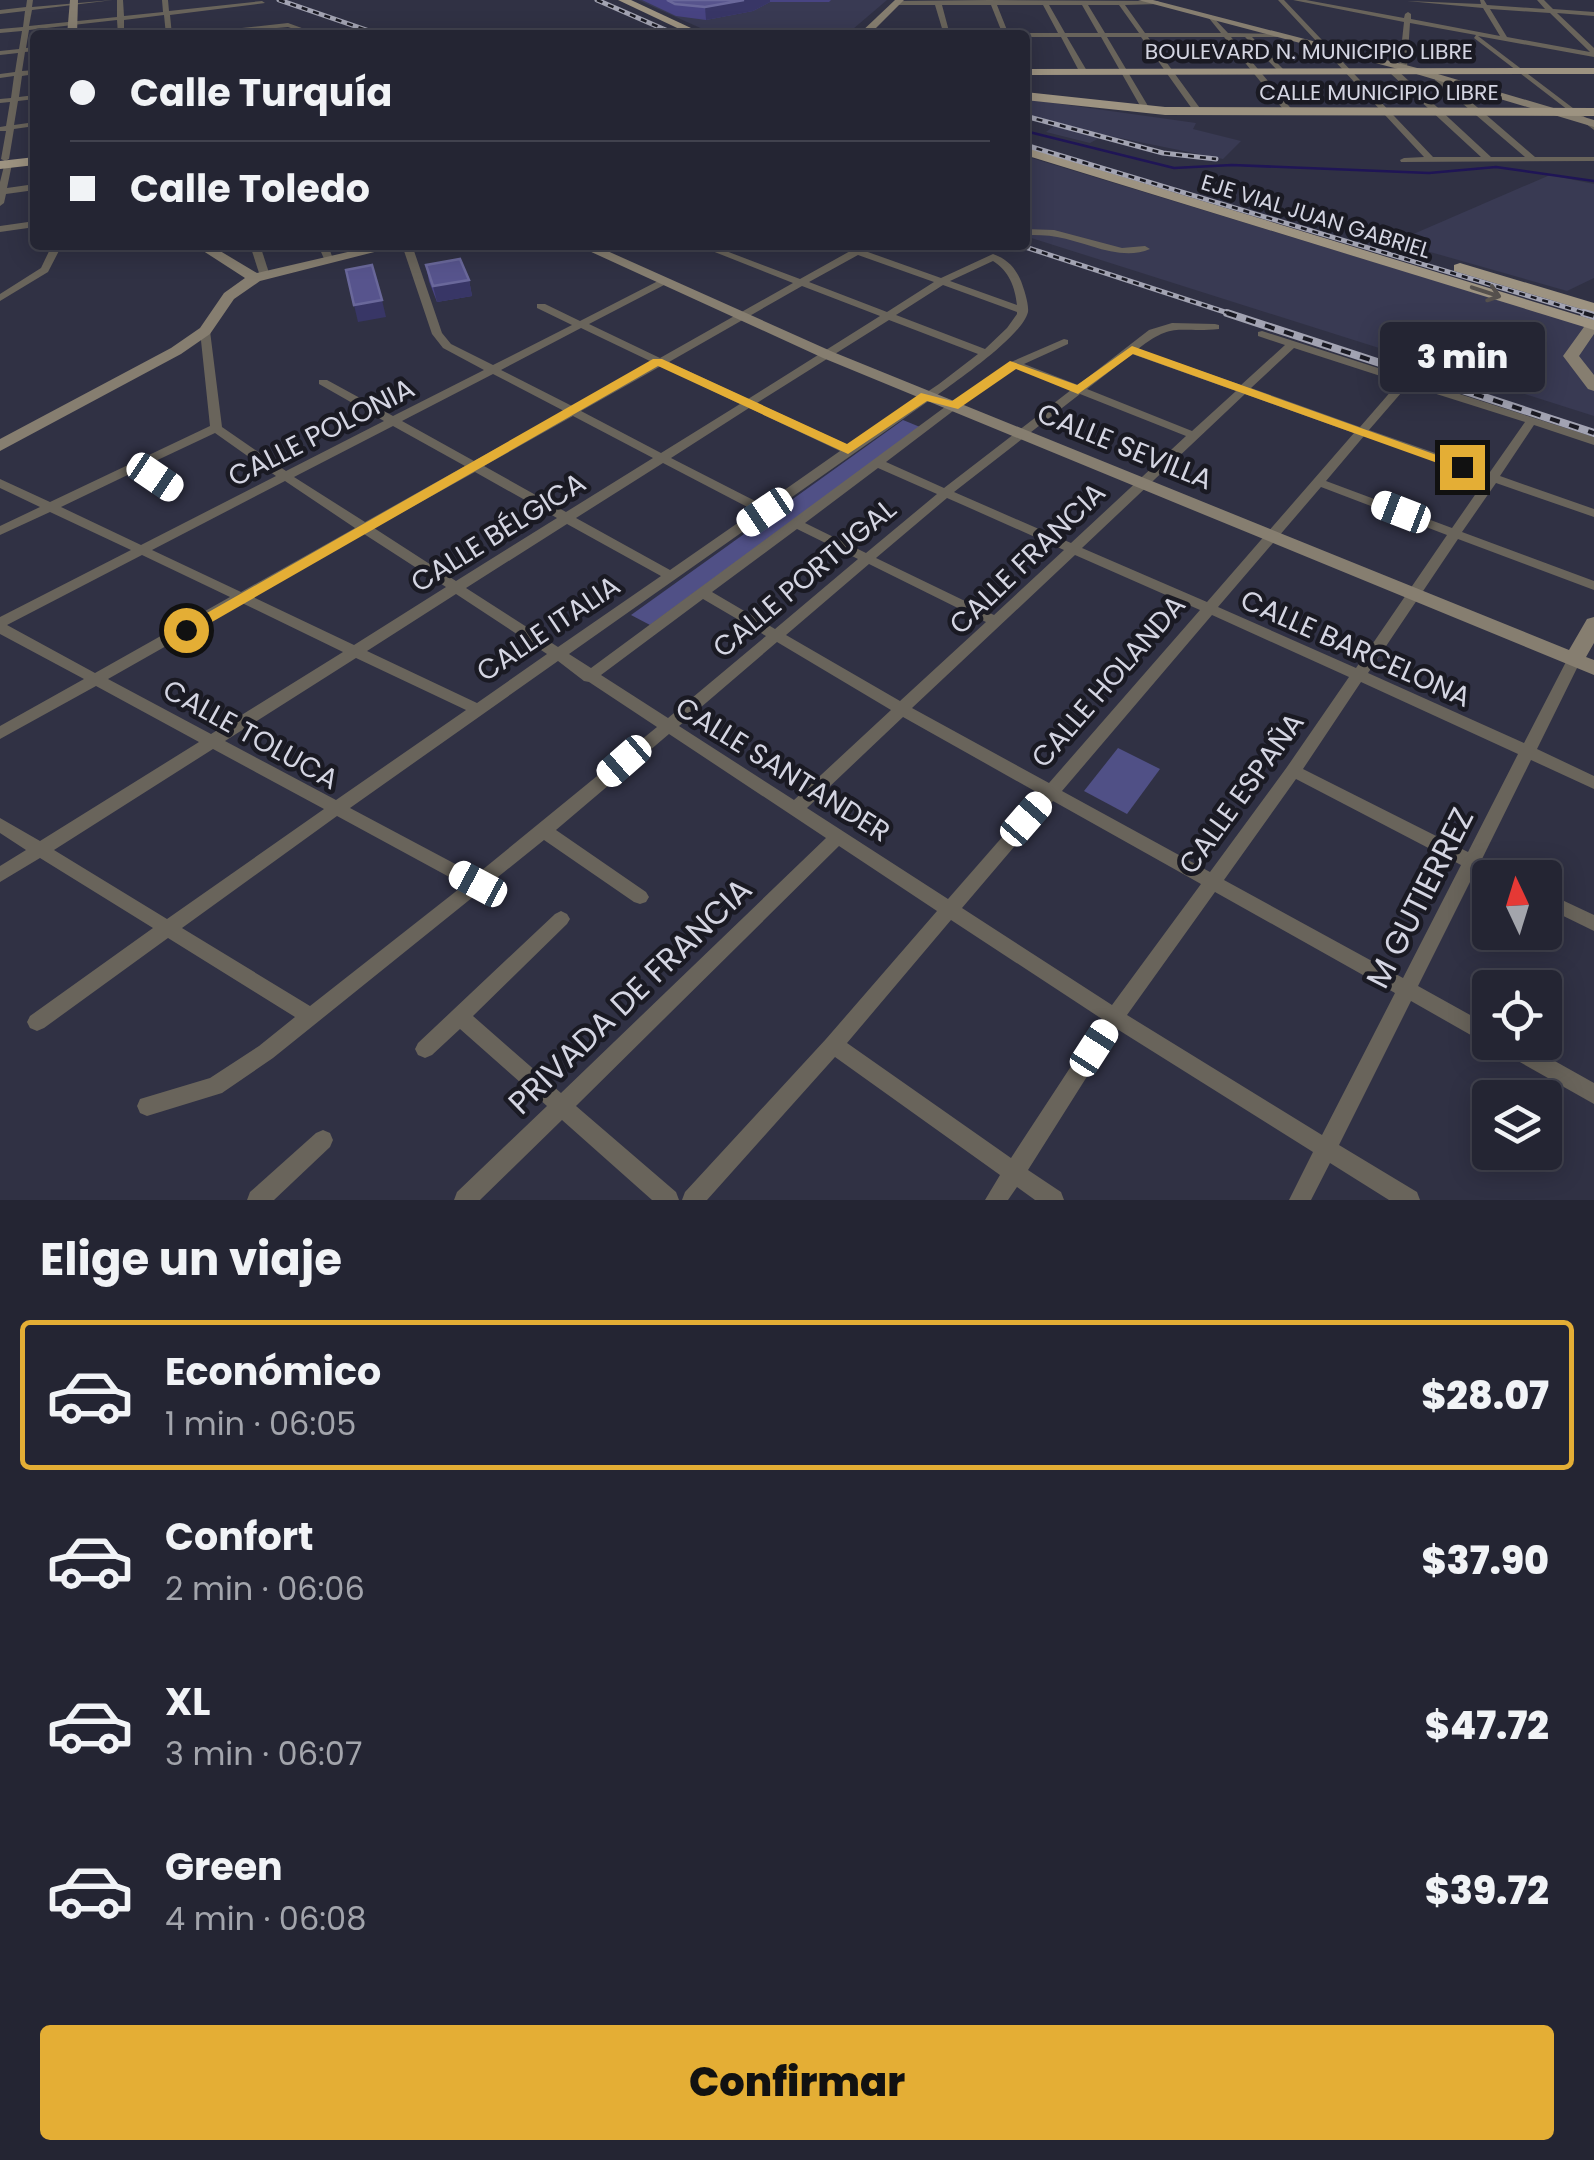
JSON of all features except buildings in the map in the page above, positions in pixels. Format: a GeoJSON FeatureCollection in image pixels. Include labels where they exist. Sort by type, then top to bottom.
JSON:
{"type":"FeatureCollection","features":[{"type":"Feature","properties":{"kind":"main road"},"geometry":{"type":"LineString","coordinates":[[603,0],[665,30]]}},
{"type":"Feature","properties":{"kind":"main road"},"geometry":{"type":"LineString","coordinates":[[611,0],[674,30]]}},
{"type":"Feature","properties":{"kind":"main road"},"geometry":{"type":"LineString","coordinates":[[623,0],[690,30]]}},
{"type":"Feature","properties":{"kind":"main road"},"geometry":{"type":"LineString","coordinates":[[1142,0],[1390,68]]}},
{"type":"Feature","properties":{"kind":"main road"},"geometry":{"type":"LineString","coordinates":[[72,29],[74,2]]}},
{"type":"Feature","properties":{"kind":"main road"},"geometry":{"type":"LineString","coordinates":[[870,30],[898,2]]}},
{"type":"Feature","properties":{"kind":"main road","name":"BOULEVARD N. MUNICIPIO LIBRE"},"geometry":{"type":"LineString","coordinates":[[1030,71],[1390,68],[1594,71]]}},
{"type":"Feature","properties":{"kind":"main road"},"geometry":{"type":"LineString","coordinates":[[1030,71],[1080,71]]}},
{"type":"Feature","properties":{"kind":"main road"},"geometry":{"type":"LineString","coordinates":[[1417,71],[1555,112]]}},
{"type":"Feature","properties":{"kind":"main road"},"geometry":{"type":"LineString","coordinates":[[1030,96],[1147,110]]}},
{"type":"Feature","properties":{"kind":"main road"},"geometry":{"type":"LineString","coordinates":[[1030,96],[1147,110]]}},
{"type":"Feature","properties":{"kind":"main road","name":"CALLE MUNICIPIO LIBRE"},"geometry":{"type":"LineString","coordinates":[[1147,110],[1555,112],[1589,119]]}},
{"type":"Feature","properties":{"kind":"main road","name":"EJE VIAL JUAN GABRIEL"},"geometry":{"type":"LineString","coordinates":[[1030,140],[1594,308]]}},
{"type":"Feature","properties":{"kind":"main road","name":"EJE VIAL JUAN GABRIEL"},"geometry":{"type":"LineString","coordinates":[[1030,153],[1594,324]]}},
{"type":"Feature","properties":{"kind":"main road"},"geometry":{"type":"LineString","coordinates":[[3,162],[30,158]]}},
{"type":"Feature","properties":{"kind":"main road"},"geometry":{"type":"LineString","coordinates":[[209,250],[260,277]]}},
{"type":"Feature","properties":{"kind":"main road","name":"CALLE SEVILLA"},"geometry":{"type":"LineString","coordinates":[[613,251],[663,282],[738,317],[1584,664]]}},
{"type":"Feature","properties":{"kind":"main road"},"geometry":{"type":"LineString","coordinates":[[0,446],[154,364],[205,331],[230,296],[260,277],[326,252]]}},
{"type":"Feature","properties":{"kind":"main road"},"geometry":{"type":"LineString","coordinates":[[1594,324],[1571,356],[1594,386]]}},
{"type":"Feature","properties":{"kind":"main road","name":"M GUTIERREZ"},"geometry":{"type":"LineString","coordinates":[[1584,664],[1594,624]]}},
{"type":"Feature","properties":{"kind":"street"},"geometry":{"type":"LineString","coordinates":[[0,12],[30,4],[110,0]]}},
{"type":"Feature","properties":{"kind":"street"},"geometry":{"type":"LineString","coordinates":[[120,0],[120,30]]}},
{"type":"Feature","properties":{"kind":"street"},"geometry":{"type":"LineString","coordinates":[[164,0],[168,30]]}},
{"type":"Feature","properties":{"kind":"street"},"geometry":{"type":"LineString","coordinates":[[1281,0],[1431,160]]}},
{"type":"Feature","properties":{"kind":"street"},"geometry":{"type":"LineString","coordinates":[[1296,0],[1592,56]]}},
{"type":"Feature","properties":{"kind":"street"},"geometry":{"type":"LineString","coordinates":[[1362,0],[1404,37]]}},
{"type":"Feature","properties":{"kind":"street"},"geometry":{"type":"LineString","coordinates":[[1489,160],[1390,68],[1404,37],[1410,0],[1594,14]]}},
{"type":"Feature","properties":{"kind":"street"},"geometry":{"type":"LineString","coordinates":[[1540,0],[1592,56]]}},
{"type":"Feature","properties":{"kind":"street"},"geometry":{"type":"LineString","coordinates":[[898,2],[1158,3]]}},
{"type":"Feature","properties":{"kind":"street"},"geometry":{"type":"LineString","coordinates":[[992,2],[1004,30]]}},
{"type":"Feature","properties":{"kind":"street"},"geometry":{"type":"LineString","coordinates":[[1044,2],[1080,71]]}},
{"type":"Feature","properties":{"kind":"street"},"geometry":{"type":"LineString","coordinates":[[1120,2],[1198,112]]}},
{"type":"Feature","properties":{"kind":"street"},"geometry":{"type":"LineString","coordinates":[[0,31],[72,29],[210,4],[259,3],[259,20]]}},
{"type":"Feature","properties":{"kind":"street"},"geometry":{"type":"LineString","coordinates":[[938,3],[946,30]]}},
{"type":"Feature","properties":{"kind":"street"},"geometry":{"type":"LineString","coordinates":[[1084,3],[1147,110]]}},
{"type":"Feature","properties":{"kind":"street"},"geometry":{"type":"LineString","coordinates":[[1483,3],[1504,39]]}},
{"type":"Feature","properties":{"kind":"street"},"geometry":{"type":"LineString","coordinates":[[30,4],[15,100],[4,128],[1,196],[30,188]]}},
{"type":"Feature","properties":{"kind":"street"},"geometry":{"type":"LineString","coordinates":[[210,4],[213,20]]}},
{"type":"Feature","properties":{"kind":"street"},"geometry":{"type":"LineString","coordinates":[[1211,17],[1290,112]]}},
{"type":"Feature","properties":{"kind":"street"},"geometry":{"type":"LineString","coordinates":[[237,30],[290,24],[305,30]]}},
{"type":"Feature","properties":{"kind":"street"},"geometry":{"type":"LineString","coordinates":[[1469,33],[1589,119]]}},
{"type":"Feature","properties":{"kind":"street"},"geometry":{"type":"LineString","coordinates":[[1030,35],[1277,35]]}},
{"type":"Feature","properties":{"kind":"street"},"geometry":{"type":"LineString","coordinates":[[1246,35],[1280,71]]}},
{"type":"Feature","properties":{"kind":"street"},"geometry":{"type":"LineString","coordinates":[[0,53],[30,49]]}},
{"type":"Feature","properties":{"kind":"street"},"geometry":{"type":"LineString","coordinates":[[0,76],[30,73]]}},
{"type":"Feature","properties":{"kind":"street"},"geometry":{"type":"LineString","coordinates":[[1438,78],[1534,160]]}},
{"type":"Feature","properties":{"kind":"street"},"geometry":{"type":"LineString","coordinates":[[0,102],[30,98]]}},
{"type":"Feature","properties":{"kind":"street"},"geometry":{"type":"LineString","coordinates":[[4,128],[30,125]]}},
{"type":"Feature","properties":{"kind":"street"},"geometry":{"type":"LineString","coordinates":[[1404,160],[1594,159]]}},
{"type":"Feature","properties":{"kind":"street"},"geometry":{"type":"LineString","coordinates":[[0,229],[30,225]]}},
{"type":"Feature","properties":{"kind":"street"},"geometry":{"type":"LineString","coordinates":[[1030,232],[1054,233],[1122,251],[1145,249]]}},
{"type":"Feature","properties":{"kind":"street"},"geometry":{"type":"LineString","coordinates":[[0,295],[14,291],[45,270],[55,250]]}},
{"type":"Feature","properties":{"kind":"street"},"geometry":{"type":"LineString","coordinates":[[256,250],[260,277]]}},
{"type":"Feature","properties":{"kind":"street"},"geometry":{"type":"LineString","coordinates":[[409,250],[437,334],[448,346],[765,512]]}},
{"type":"Feature","properties":{"kind":"street"},"geometry":{"type":"LineString","coordinates":[[715,250],[983,352]]}},
{"type":"Feature","properties":{"kind":"street"},"geometry":{"type":"LineString","coordinates":[[0,733],[858,250]]}},
{"type":"Feature","properties":{"kind":"street"},"geometry":{"type":"LineString","coordinates":[[867,250],[1022,311]]}},
{"type":"Feature","properties":{"kind":"street","name":"CALLE BÉLGICA"},"geometry":{"type":"LineString","coordinates":[[0,876],[941,282],[988,259],[1000,259],[1019,290],[1022,311]]}},
{"type":"Feature","properties":{"kind":"street","name":"CALLE POLONIA"},"geometry":{"type":"LineString","coordinates":[[0,625],[663,282]]}},
{"type":"Feature","properties":{"kind":"street"},"geometry":{"type":"LineString","coordinates":[[541,306],[848,450]]}},
{"type":"Feature","properties":{"kind":"street","name":"CALLE ITALIA"},"geometry":{"type":"LineString","coordinates":[[37,1022],[926,396],[1016,324],[1022,311]]}},
{"type":"Feature","properties":{"kind":"street","name":"CALLE PORTUGAL"},"geometry":{"type":"LineString","coordinates":[[147,1106],[215,1086],[240,1072],[544,831],[945,493],[1132,350],[1165,327],[1215,326]]}},
{"type":"Feature","properties":{"kind":"street"},"geometry":{"type":"LineString","coordinates":[[0,531],[216,428],[205,331]]}},
{"type":"Feature","properties":{"kind":"street"},"geometry":{"type":"LineString","coordinates":[[1262,334],[1594,441]]}},
{"type":"Feature","properties":{"kind":"street"},"geometry":{"type":"LineString","coordinates":[[588,678],[953,406],[1014,364],[1064,342]]}},
{"type":"Feature","properties":{"kind":"street","name":"CALLE FRANCIA"},"geometry":{"type":"LineString","coordinates":[[796,809],[1293,343]]}},
{"type":"Feature","properties":{"kind":"street"},"geometry":{"type":"LineString","coordinates":[[1132,350],[1594,513]]}},
{"type":"Feature","properties":{"kind":"street"},"geometry":{"type":"LineString","coordinates":[[1014,364],[1192,434]]}},
{"type":"Feature","properties":{"kind":"street","name":"CALLE HOLANDA"},"geometry":{"type":"LineString","coordinates":[[693,1200],[833,1045],[1205,610],[1274,538],[1406,380]]}},
{"type":"Feature","properties":{"kind":"street"},"geometry":{"type":"LineString","coordinates":[[323,382],[671,576]]}},
{"type":"Feature","properties":{"kind":"street","name":"CALLE ESPAÑA"},"geometry":{"type":"LineString","coordinates":[[996,1200],[1114,1017],[1293,771],[1496,479],[1532,420]]}},
{"type":"Feature","properties":{"kind":"street","name":"CALLE SANTANDER"},"geometry":{"type":"LineString","coordinates":[[216,428],[362,531],[588,678],[950,907],[1114,1017],[1408,1200]]}},
{"type":"Feature","properties":{"kind":"street","name":"CALLE BARCELONA"},"geometry":{"type":"LineString","coordinates":[[878,463],[1358,674],[1594,783]]}},
{"type":"Feature","properties":{"kind":"street"},"geometry":{"type":"LineString","coordinates":[[137,464],[174,490]]}},
{"type":"Feature","properties":{"kind":"street"},"geometry":{"type":"LineString","coordinates":[[0,483],[477,710]]}},
{"type":"Feature","properties":{"kind":"street"},"geometry":{"type":"LineString","coordinates":[[1321,483],[1594,586]]}},
{"type":"Feature","properties":{"kind":"street"},"geometry":{"type":"LineString","coordinates":[[797,524],[997,622]]}},
{"type":"Feature","properties":{"kind":"street"},"geometry":{"type":"LineString","coordinates":[[705,594],[773,637],[1472,1026]]}},
{"type":"Feature","properties":{"kind":"street","name":"CALLE TOLUCA"},"geometry":{"type":"LineString","coordinates":[[0,625],[478,884]]}},
{"type":"Feature","properties":{"kind":"street","name":"M GUTIERREZ"},"geometry":{"type":"LineString","coordinates":[[1474,860],[1526,751],[1584,664]]}},
{"type":"Feature","properties":{"kind":"street"},"geometry":{"type":"LineString","coordinates":[[1293,771],[1472,862]]}},
{"type":"Feature","properties":{"kind":"street"},"geometry":{"type":"LineString","coordinates":[[0,826],[308,1015]]}},
{"type":"Feature","properties":{"kind":"street"},"geometry":{"type":"LineString","coordinates":[[544,831],[640,897]]}},
{"type":"Feature","properties":{"kind":"street","name":"PRIVADA DE FRANCIA"},"geometry":{"type":"LineString","coordinates":[[465,1200],[838,837]]}},
{"type":"Feature","properties":{"kind":"street","name":"M GUTIERREZ"},"geometry":{"type":"LineString","coordinates":[[1300,1200],[1472,865]]}},
{"type":"Feature","properties":{"kind":"street"},"geometry":{"type":"LineString","coordinates":[[1562,908],[1594,924]]}},
{"type":"Feature","properties":{"kind":"street"},"geometry":{"type":"LineString","coordinates":[[425,1049],[561,919]]}},
{"type":"Feature","properties":{"kind":"street"},"geometry":{"type":"LineString","coordinates":[[459,1016],[562,1102],[668,1200]]}},
{"type":"Feature","properties":{"kind":"street"},"geometry":{"type":"LineString","coordinates":[[833,1045],[1053,1200]]}},
{"type":"Feature","properties":{"kind":"street"},"geometry":{"type":"LineString","coordinates":[[1534,1060],[1594,1094]]}},
{"type":"Feature","properties":{"kind":"street"},"geometry":{"type":"LineString","coordinates":[[258,1200],[324,1140]]}},
{"type":"Feature","properties":{"kind":"shaded area"},"geometry":{"type":"Polygon","coordinates":[[[638,0],[887,0],[852,30],[705,30],[638,0]]]}},
{"type":"Feature","properties":{"kind":"shaded area"},"geometry":{"type":"Polygon","coordinates":[[[1030,100],[1196,123],[1193,129],[1241,141],[1223,159],[1105,135],[1090,143],[1046,132],[1058,123],[1030,116],[1030,100]]]}},
{"type":"Feature","properties":{"kind":"shaded area"},"geometry":{"type":"Polygon","coordinates":[[[1030,158],[1594,329],[1594,416],[1030,238],[1030,158]]]}},
{"type":"Feature","properties":{"kind":"shaded area"},"geometry":{"type":"Polygon","coordinates":[[[1550,175],[1594,184],[1594,278],[1567,291],[1395,242],[1550,175]]]}},
{"type":"Feature","properties":{"kind":"shaded area"},"geometry":{"type":"Polygon","coordinates":[[[903,420],[920,427],[650,625],[631,615],[903,420]]]}},
{"type":"Feature","properties":{"kind":"shaded area"},"geometry":{"type":"Polygon","coordinates":[[[1118,748],[1160,769],[1127,814],[1084,791],[1118,748]]]}},
{"type":"Feature","properties":{"kind":"waterway"},"geometry":{"type":"LineString","coordinates":[[1030,132],[1174,168],[1232,165],[1429,173],[1496,167],[1594,181]]}},
{"type":"Feature","properties":{"kind":"railway"},"geometry":{"type":"LineString","coordinates":[[279,0],[366,30]]}},
{"type":"Feature","properties":{"kind":"railway"},"geometry":{"type":"LineString","coordinates":[[597,0],[666,30]]}},
{"type":"Feature","properties":{"kind":"railway"},"geometry":{"type":"LineString","coordinates":[[1030,117],[1163,153],[1216,159]]}},
{"type":"Feature","properties":{"kind":"railway"},"geometry":{"type":"LineString","coordinates":[[1030,146],[1592,315]]}},
{"type":"Feature","properties":{"kind":"railway"},"geometry":{"type":"LineString","coordinates":[[1030,249],[1234,315]]}},
{"type":"Feature","properties":{"kind":"railway"},"geometry":{"type":"LineString","coordinates":[[1227,313],[1594,433]]}},
{"type":"Feature","properties":{"kind":"railway"},"geometry":{"type":"LineString","coordinates":[[1584,313],[1594,316]]}},
{"type":"Feature","properties":{"kind":"route"},"geometry":{"type":"LineString","coordinates":[[186,630],[657,362],[848,450],[926,396],[953,406],[1014,364],[1078,390],[1132,350],[1462,467]]}}]}
